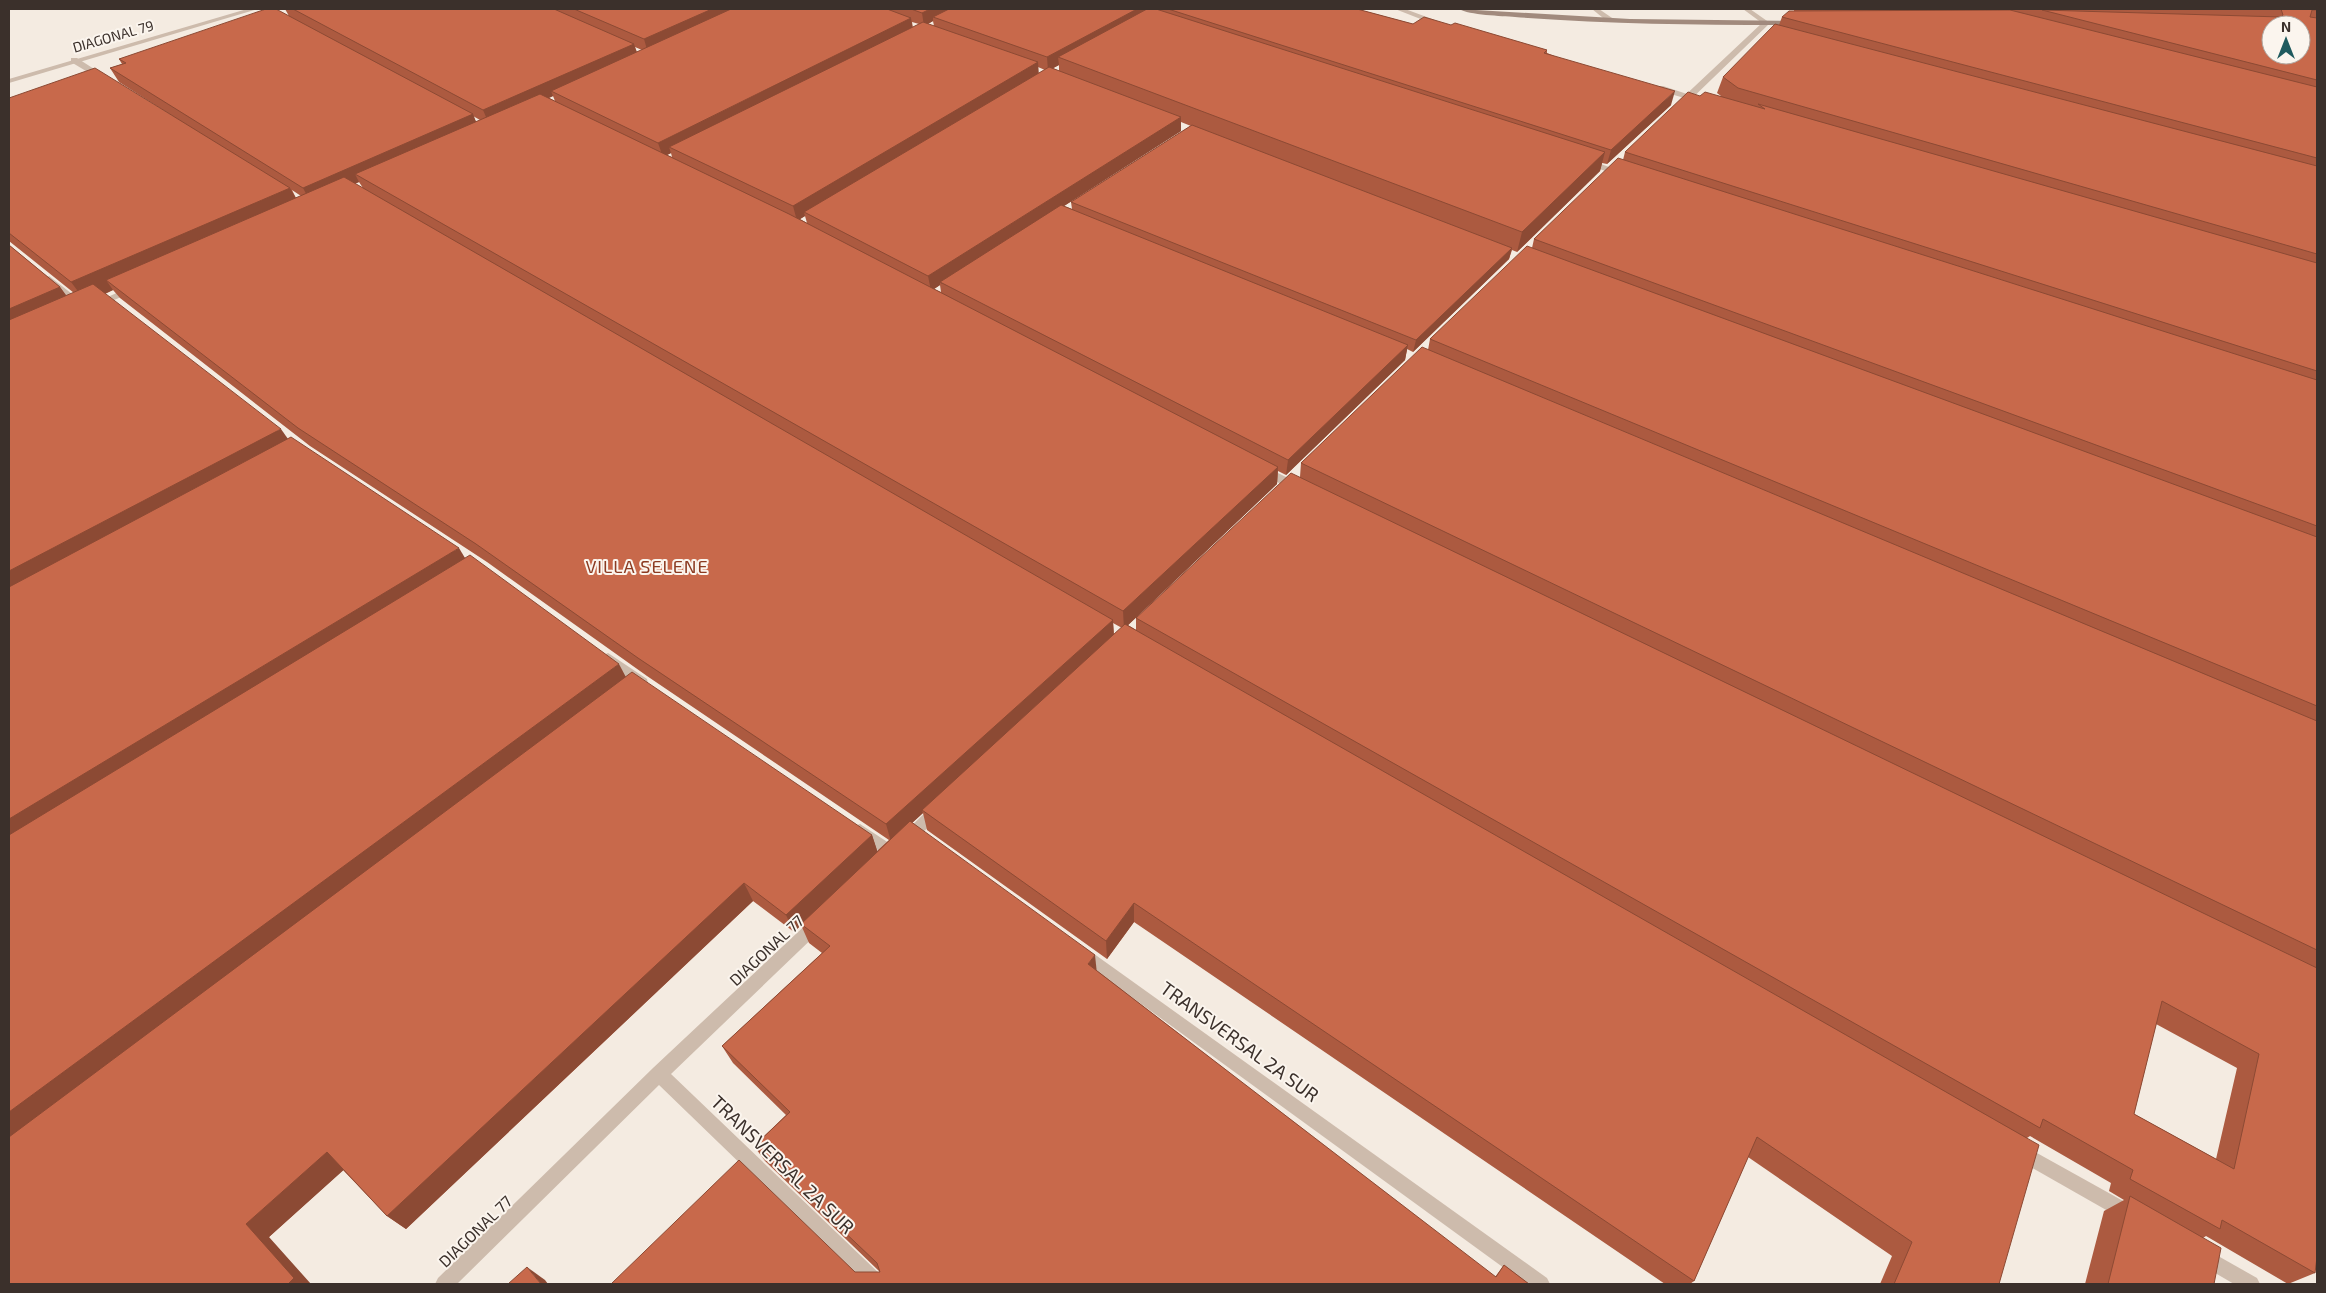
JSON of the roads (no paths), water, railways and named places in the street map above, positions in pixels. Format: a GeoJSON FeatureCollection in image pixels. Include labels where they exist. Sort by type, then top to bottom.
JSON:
{"type":"FeatureCollection","features":[{"type":"Feature","properties":{"kind":"street","name":"DIAGONAL 79"},"geometry":{"type":"LineString","coordinates":[[9,81],[74,60],[254,9]]}},
{"type":"Feature","properties":{"kind":"street"},"geometry":{"type":"LineString","coordinates":[[1398,9],[1451,27]]}},
{"type":"Feature","properties":{"kind":"street"},"geometry":{"type":"LineString","coordinates":[[1463,9],[1532,16],[1762,30],[1806,22]]}},
{"type":"Feature","properties":{"kind":"street"},"geometry":{"type":"LineString","coordinates":[[1595,9],[1611,20]]}},
{"type":"Feature","properties":{"kind":"street"},"geometry":{"type":"LineString","coordinates":[[1746,9],[1762,30]]}},
{"type":"Feature","properties":{"kind":"street"},"geometry":{"type":"LineString","coordinates":[[1675,110],[1762,30]]}},
{"type":"Feature","properties":{"kind":"street"},"geometry":{"type":"LineString","coordinates":[[74,60],[114,85]]}},
{"type":"Feature","properties":{"kind":"street"},"geometry":{"type":"LineString","coordinates":[[1651,85],[1708,102]]}},
{"type":"Feature","properties":{"kind":"street"},"geometry":{"type":"LineString","coordinates":[[1572,157],[1629,176]]}},
{"type":"Feature","properties":{"kind":"street"},"geometry":{"type":"LineString","coordinates":[[40,271],[81,311],[115,302],[137,287]]}},
{"type":"Feature","properties":{"kind":"street"},"geometry":{"type":"LineString","coordinates":[[1254,465],[1306,492]]}},
{"type":"Feature","properties":{"kind":"street"},"geometry":{"type":"LineString","coordinates":[[601,653],[645,684],[625,694]]}},
{"type":"Feature","properties":{"kind":"street"},"geometry":{"type":"LineString","coordinates":[[852,825],[889,856],[950,798]]}},
{"type":"Feature","properties":{"kind":"street"},"geometry":{"type":"LineString","coordinates":[[914,831],[930,843]]}},
{"type":"Feature","properties":{"kind":"street","name":"DIAGONAL 77"},"geometry":{"type":"LineString","coordinates":[[444,1284],[659,1074],[829,913]]}},
{"type":"Feature","properties":{"kind":"street","name":"TRANSVERSAL 2A SUR"},"geometry":{"type":"LineString","coordinates":[[1067,942],[1541,1284]]}},
{"type":"Feature","properties":{"kind":"street","name":"TRANSVERSAL 2A SUR"},"geometry":{"type":"LineString","coordinates":[[659,1074],[878,1284]]}},
{"type":"Feature","properties":{"kind":"street"},"geometry":{"type":"LineString","coordinates":[[2009,1145],[2139,1220]]}},
{"type":"Feature","properties":{"kind":"street"},"geometry":{"type":"LineString","coordinates":[[2191,1249],[2251,1284]]}},
{"type":"Feature","properties":{"kind":"district","name":"VILLA SELENE"},"geometry":{"type":"Point","coordinates":[647,566]}}]}
